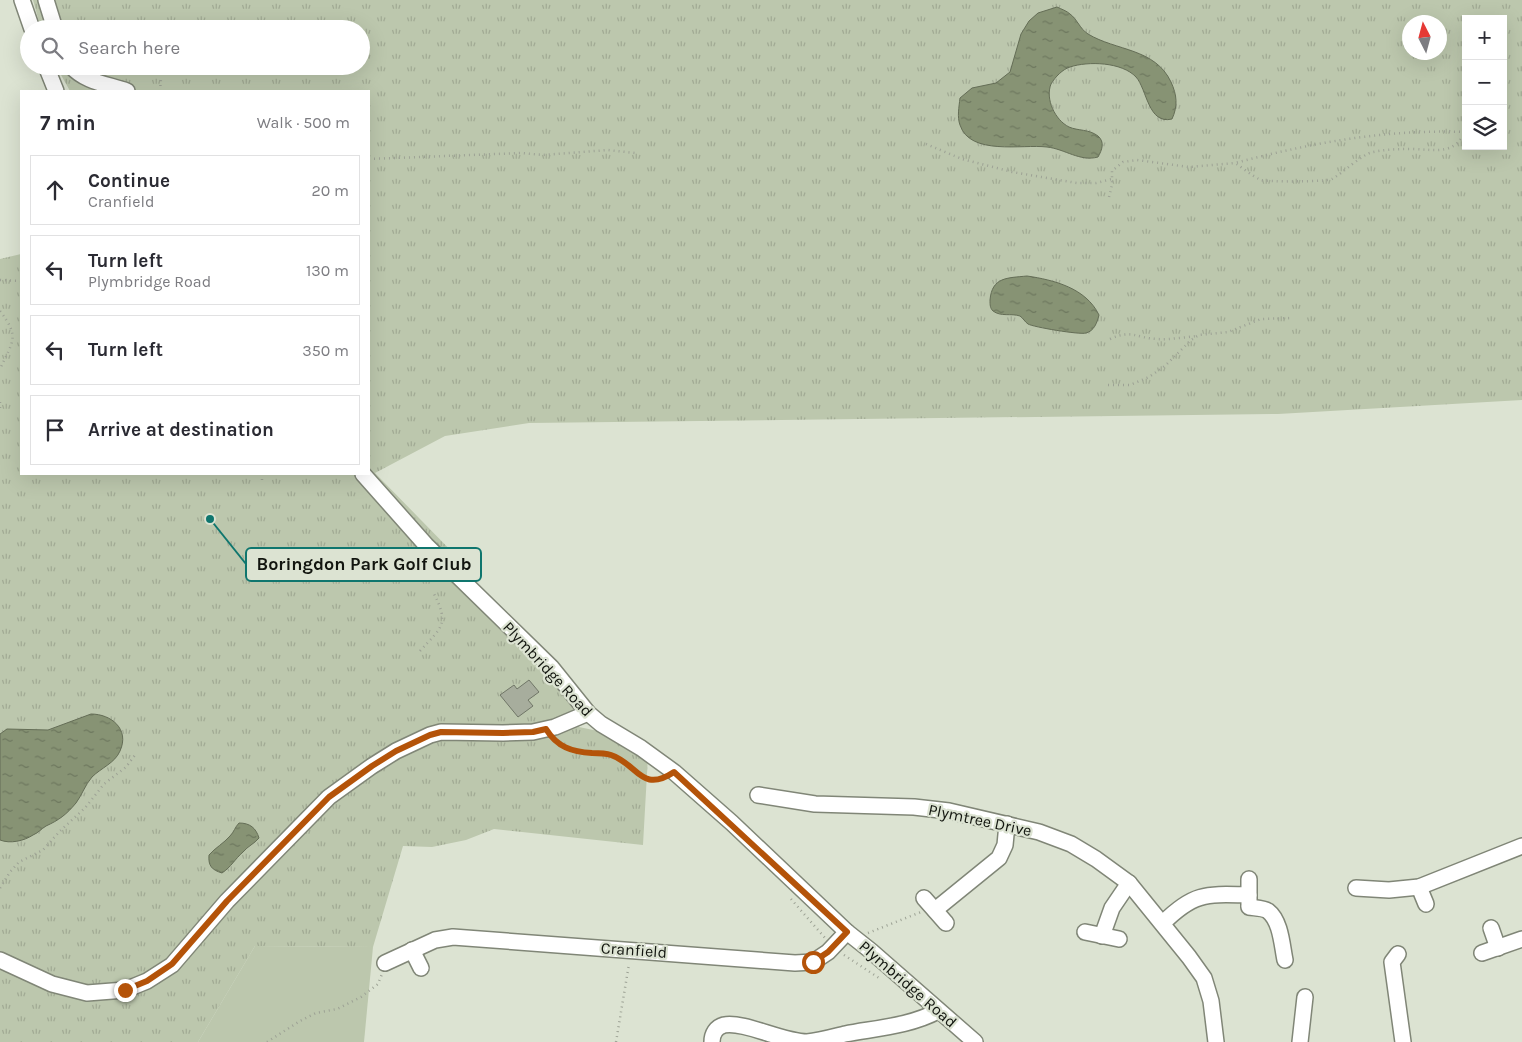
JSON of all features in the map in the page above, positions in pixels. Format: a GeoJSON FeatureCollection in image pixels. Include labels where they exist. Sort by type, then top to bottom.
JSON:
{"type":"FeatureCollection","features":[{"type":"Feature","properties":{"kind":"street"},"geometry":{"type":"LineString","coordinates":[[22,0],[29,20]]}},
{"type":"Feature","properties":{"kind":"street"},"geometry":{"type":"LineString","coordinates":[[46,0],[52,20]]}},
{"type":"Feature","properties":{"kind":"street"},"geometry":{"type":"LineString","coordinates":[[50,75],[56,90]]}},
{"type":"Feature","properties":{"kind":"street"},"geometry":{"type":"LineString","coordinates":[[81,75],[90,80],[123,90]]}},
{"type":"Feature","properties":{"kind":"street","name":"Plymbridge Road"},"geometry":{"type":"LineString","coordinates":[[364,475],[426,545],[551,666],[588,713],[601,724],[641,748],[674,772],[851,935],[975,1042]]}},
{"type":"Feature","properties":{"kind":"street"},"geometry":{"type":"LineString","coordinates":[[0,960],[52,984],[88,993],[125,990],[147,981],[172,964],[227,901],[329,797],[396,751],[430,735],[441,732],[533,732],[555,727],[588,713]]}},
{"type":"Feature","properties":{"kind":"street","name":"Plymtree Drive"},"geometry":{"type":"LineString","coordinates":[[758,795],[815,804],[914,807],[949,811],[1039,832],[1071,844],[1096,859],[1129,884],[1163,924],[1204,978],[1211,1001],[1216,1042]]}},
{"type":"Feature","properties":{"kind":"street"},"geometry":{"type":"LineString","coordinates":[[935,910],[999,858],[1005,845],[1006,824]]}},
{"type":"Feature","properties":{"kind":"street"},"geometry":{"type":"LineString","coordinates":[[1356,888],[1389,890],[1419,887],[1522,846]]}},
{"type":"Feature","properties":{"kind":"street"},"geometry":{"type":"LineString","coordinates":[[1249,880],[1249,906]]}},
{"type":"Feature","properties":{"kind":"street"},"geometry":{"type":"LineString","coordinates":[[1102,936],[1112,908],[1129,884]]}},
{"type":"Feature","properties":{"kind":"street"},"geometry":{"type":"LineString","coordinates":[[1419,887],[1426,904]]}},
{"type":"Feature","properties":{"kind":"street"},"geometry":{"type":"LineString","coordinates":[[1163,924],[1178,908],[1197,897],[1218,894],[1249,906],[1267,910],[1278,926],[1284,960]]}},
{"type":"Feature","properties":{"kind":"street"},"geometry":{"type":"LineString","coordinates":[[924,898],[946,923]]}},
{"type":"Feature","properties":{"kind":"street"},"geometry":{"type":"LineString","coordinates":[[1490,928],[1498,948]]}},
{"type":"Feature","properties":{"kind":"street"},"geometry":{"type":"LineString","coordinates":[[1085,932],[1119,939]]}},
{"type":"Feature","properties":{"kind":"street","name":"Cranfield"},"geometry":{"type":"LineString","coordinates":[[385,963],[435,940],[454,937],[795,963],[813,962],[851,935]]}},
{"type":"Feature","properties":{"kind":"street"},"geometry":{"type":"LineString","coordinates":[[1482,954],[1522,939]]}},
{"type":"Feature","properties":{"kind":"street"},"geometry":{"type":"LineString","coordinates":[[412,950],[421,968]]}},
{"type":"Feature","properties":{"kind":"street"},"geometry":{"type":"LineString","coordinates":[[1398,954],[1392,962],[1403,1042]]}},
{"type":"Feature","properties":{"kind":"street"},"geometry":{"type":"LineString","coordinates":[[1300,1042],[1305,997]]}},
{"type":"Feature","properties":{"kind":"street"},"geometry":{"type":"LineString","coordinates":[[712,1042],[716,1028],[725,1025],[739,1026],[783,1038],[807,1042],[911,1023],[938,1011]]}},
{"type":"Feature","properties":{"kind":"path"},"geometry":{"type":"LineString","coordinates":[[160,90],[161,78]]}},
{"type":"Feature","properties":{"kind":"path"},"geometry":{"type":"LineString","coordinates":[[1109,197],[1112,171],[1123,162],[1137,160],[1189,167],[1235,163],[1330,141],[1378,135],[1462,131]]}},
{"type":"Feature","properties":{"kind":"path"},"geometry":{"type":"LineString","coordinates":[[1235,163],[1262,180],[1330,181],[1370,152],[1388,149],[1436,151],[1454,146],[1462,139]]}},
{"type":"Feature","properties":{"kind":"path"},"geometry":{"type":"LineString","coordinates":[[926,144],[962,159],[1012,172],[1077,183],[1112,179]]}},
{"type":"Feature","properties":{"kind":"path"},"geometry":{"type":"LineString","coordinates":[[370,160],[522,153],[543,155],[608,150],[635,154]]}},
{"type":"Feature","properties":{"kind":"path"},"geometry":{"type":"LineString","coordinates":[[0,280],[20,281]]}},
{"type":"Feature","properties":{"kind":"path"},"geometry":{"type":"LineString","coordinates":[[0,311],[12,328],[14,337],[0,368]]}},
{"type":"Feature","properties":{"kind":"path"},"geometry":{"type":"LineString","coordinates":[[1110,339],[1121,334],[1158,339],[1199,336],[1228,332],[1262,320],[1293,318]]}},
{"type":"Feature","properties":{"kind":"path"},"geometry":{"type":"LineString","coordinates":[[1108,385],[1130,385],[1149,377],[1165,366],[1191,340],[1199,336]]}},
{"type":"Feature","properties":{"kind":"path"},"geometry":{"type":"LineString","coordinates":[[0,402],[0,408]]}},
{"type":"Feature","properties":{"kind":"path"},"geometry":{"type":"LineString","coordinates":[[262,475],[262,480]]}},
{"type":"Feature","properties":{"kind":"path"},"geometry":{"type":"LineString","coordinates":[[420,651],[437,633],[442,624],[443,614],[433,592]]}},
{"type":"Feature","properties":{"kind":"path"},"geometry":{"type":"LineString","coordinates":[[546,729],[565,748],[577,752],[612,755],[643,778],[663,779],[674,772]]}},
{"type":"Feature","properties":{"kind":"path"},"geometry":{"type":"LineString","coordinates":[[0,888],[18,862],[43,850],[85,808],[104,784],[126,766],[135,755]]}},
{"type":"Feature","properties":{"kind":"path"},"geometry":{"type":"LineString","coordinates":[[851,935],[909,917]]}},
{"type":"Feature","properties":{"kind":"path"},"geometry":{"type":"LineString","coordinates":[[616,1042],[631,950]]}},
{"type":"Feature","properties":{"kind":"path"},"geometry":{"type":"LineString","coordinates":[[267,1042],[300,1021],[316,1014],[337,1009],[361,997],[378,984],[385,963]]}},
{"type":"Feature","properties":{"kind":"green space"},"geometry":{"type":"Polygon","coordinates":[[[33,0],[1522,0],[1522,400],[1278,414],[529,423],[445,436],[375,473],[463,563],[452,581],[569,696],[579,727],[598,731],[648,756],[643,845],[494,829],[466,840],[432,847],[403,846],[373,947],[255,946],[198,1042],[0,1042],[0,259],[20,254],[20,475],[370,475],[370,90],[69,90],[61,75],[370,75],[370,20],[39,20],[33,0]]]}},
{"type":"Feature","properties":{"kind":"green space"},"geometry":{"type":"Polygon","coordinates":[[[255,946],[373,947],[364,1042],[198,1042],[255,946]]]}},
{"type":"Feature","properties":{"kind":"water"},"geometry":{"type":"Polygon","coordinates":[[[1057,7],[1072,16],[1088,34],[1099,40],[1145,56],[1164,71],[1171,82],[1176,96],[1176,105],[1172,119],[1158,117],[1153,112],[1140,82],[1130,72],[1104,64],[1086,64],[1070,67],[1059,74],[1051,84],[1049,96],[1052,108],[1064,124],[1072,128],[1091,132],[1100,138],[1102,146],[1098,157],[1079,157],[1047,147],[985,145],[974,141],[966,135],[959,119],[960,98],[972,88],[996,83],[1010,72],[1021,34],[1029,21],[1038,13],[1057,7]]]}},
{"type":"Feature","properties":{"kind":"water"},"geometry":{"type":"Polygon","coordinates":[[[1027,276],[1058,283],[1078,292],[1086,298],[1099,315],[1093,329],[1082,333],[1047,329],[1028,324],[1020,316],[999,314],[991,309],[991,292],[997,283],[1007,278],[1027,276]]]}},
{"type":"Feature","properties":{"kind":"water"},"geometry":{"type":"Polygon","coordinates":[[[91,714],[105,717],[117,724],[122,736],[118,755],[92,777],[76,803],[62,817],[25,839],[12,842],[0,840],[0,734],[7,729],[48,730],[91,714]]]}},
{"type":"Feature","properties":{"kind":"water"},"geometry":{"type":"Polygon","coordinates":[[[239,823],[252,827],[259,838],[225,871],[219,872],[210,865],[209,855],[228,839],[239,823]]]}},
{"type":"Feature","properties":{"kind":"building"},"geometry":{"type":"Polygon","coordinates":[[[529,680],[539,692],[528,700],[533,706],[518,717],[500,695],[514,685],[517,689],[529,680]]]}},
{"type":"Feature","properties":{"kind":"place","name":"Boringdon Park Golf Club"},"geometry":{"type":"Point","coordinates":[210,519]}},
{"type":"Feature","properties":{"kind":"route"},"geometry":{"type":"LineString","coordinates":[[125,990],[147,981],[172,964],[227,901],[329,797],[396,751],[430,735],[458,731],[503,733],[533,732],[546,729],[556,742],[565,748],[577,752],[612,755],[643,778],[663,779],[674,772],[732,823],[847,932],[828,952],[813,962]]}}]}
